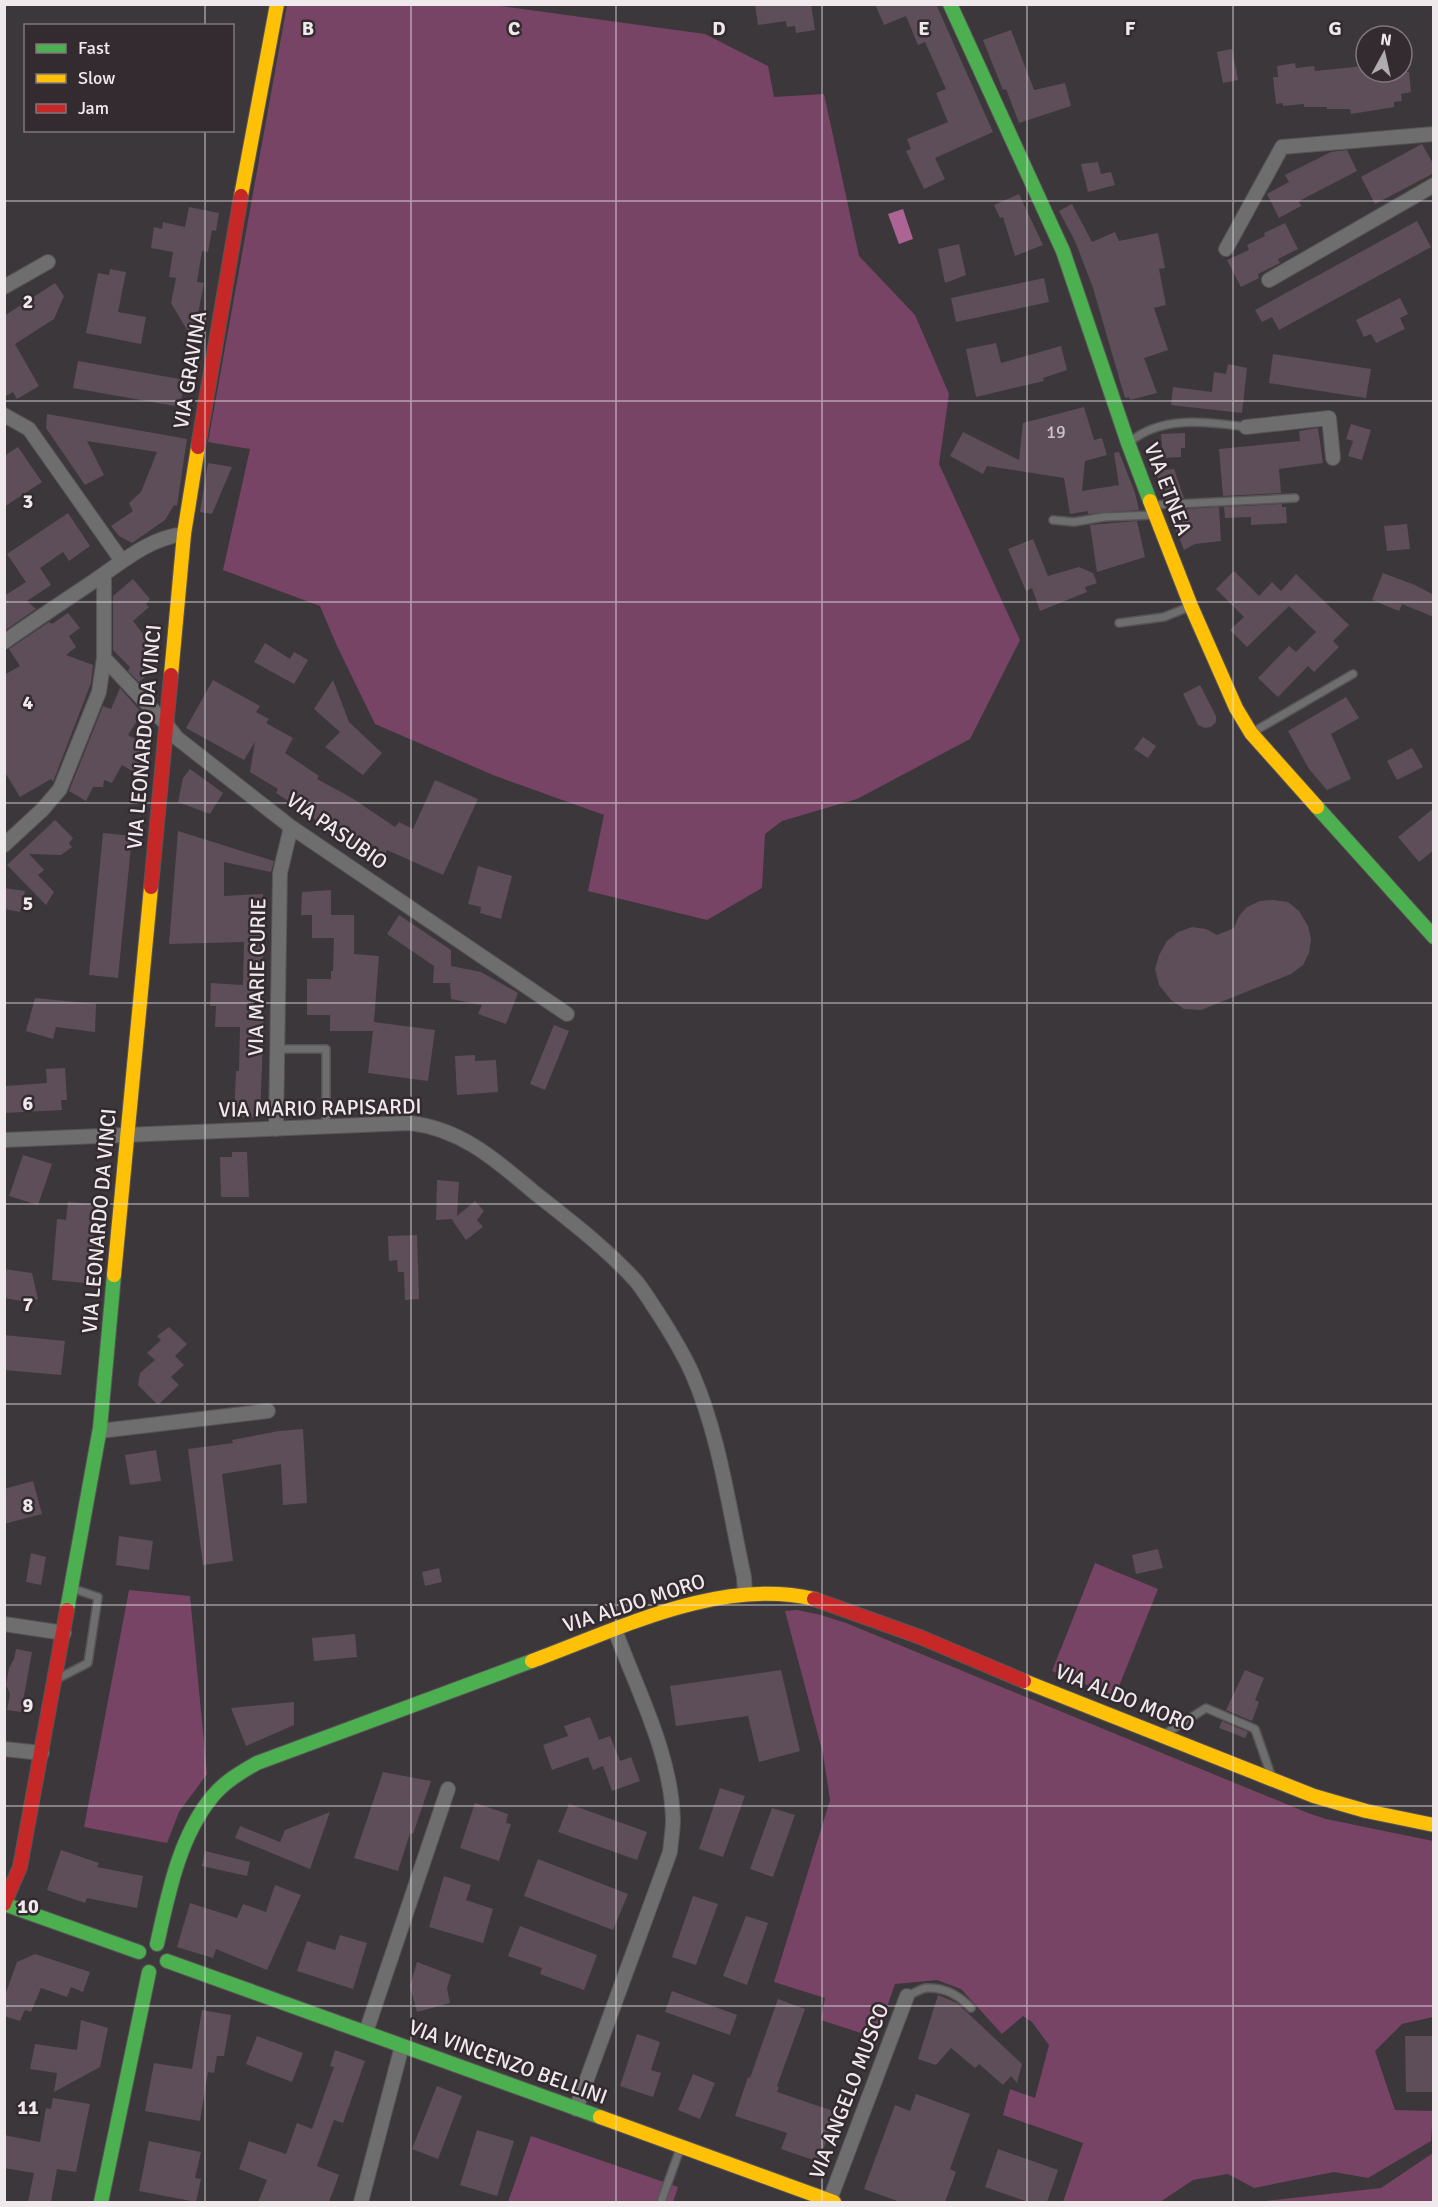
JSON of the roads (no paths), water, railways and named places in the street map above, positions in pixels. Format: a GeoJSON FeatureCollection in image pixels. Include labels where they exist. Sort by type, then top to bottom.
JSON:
{"type":"FeatureCollection","features":[{"type":"Feature","properties":{"kind":"main road","name":"VIA GRAVINA"},"geometry":{"type":"LineString","coordinates":[[184,534],[236,223],[277,4]]}},
{"type":"Feature","properties":{"kind":"main road","name":"VIA ETNEA"},"geometry":{"type":"LineString","coordinates":[[950,4],[1063,251],[1128,443],[1191,606],[1236,708],[1251,733],[1434,938]]}},
{"type":"Feature","properties":{"kind":"main road","name":"VIA LEONARDO DA VINCI"},"geometry":{"type":"LineString","coordinates":[[4,1904],[20,1867],[100,1431],[184,534]]}},
{"type":"Feature","properties":{"kind":"main road","name":"VIA ALDO MORO"},"geometry":{"type":"LineString","coordinates":[[157,1944],[175,1875],[192,1833],[213,1796],[239,1774],[277,1754],[680,1606],[746,1593],[793,1594],[858,1612],[1314,1796],[1366,1811],[1434,1825]]}},
{"type":"Feature","properties":{"kind":"main road"},"geometry":{"type":"LineString","coordinates":[[4,1904],[139,1953]]}},
{"type":"Feature","properties":{"kind":"main road"},"geometry":{"type":"LineString","coordinates":[[148,1944],[157,1944],[164,1949],[167,1961],[163,1969],[149,1972],[141,1967],[139,1953],[148,1944]]}},
{"type":"Feature","properties":{"kind":"main road","name":"VIA VINCENZO BELLINI"},"geometry":{"type":"LineString","coordinates":[[167,1961],[831,2202]]}},
{"type":"Feature","properties":{"kind":"main road"},"geometry":{"type":"LineString","coordinates":[[101,2202],[149,1972]]}},
{"type":"Feature","properties":{"kind":"street"},"geometry":{"type":"LineString","coordinates":[[1226,249],[1282,147],[1434,134]]}},
{"type":"Feature","properties":{"kind":"street"},"geometry":{"type":"LineString","coordinates":[[1269,280],[1434,185]]}},
{"type":"Feature","properties":{"kind":"street"},"geometry":{"type":"LineString","coordinates":[[4,287],[48,262]]}},
{"type":"Feature","properties":{"kind":"street"},"geometry":{"type":"LineString","coordinates":[[4,415],[29,429],[122,561]]}},
{"type":"Feature","properties":{"kind":"street"},"geometry":{"type":"LineString","coordinates":[[1246,427],[1329,418],[1333,458]]}},
{"type":"Feature","properties":{"kind":"street"},"geometry":{"type":"LineString","coordinates":[[4,642],[155,541],[184,534]]}},
{"type":"Feature","properties":{"kind":"street"},"geometry":{"type":"LineString","coordinates":[[4,845],[43,809],[60,789],[99,692],[104,658],[104,575]]}},
{"type":"Feature","properties":{"kind":"street","name":"VIA PASUBIO"},"geometry":{"type":"LineString","coordinates":[[104,658],[177,738],[291,827],[567,1014]]}},
{"type":"Feature","properties":{"kind":"street","name":"VIA MARIE CURIE"},"geometry":{"type":"LineString","coordinates":[[276,1129],[280,873],[291,827]]}},
{"type":"Feature","properties":{"kind":"street","name":"VIA MARIO RAPISARDI"},"geometry":{"type":"LineString","coordinates":[[4,1140],[410,1123],[428,1125],[453,1133],[489,1155],[586,1234],[636,1281],[668,1328],[692,1374],[710,1428],[746,1593]]}},
{"type":"Feature","properties":{"kind":"street"},"geometry":{"type":"LineString","coordinates":[[100,1431],[268,1411]]}},
{"type":"Feature","properties":{"kind":"street"},"geometry":{"type":"LineString","coordinates":[[4,1624],[64,1633]]}},
{"type":"Feature","properties":{"kind":"street"},"geometry":{"type":"LineString","coordinates":[[576,2109],[669,1852],[673,1820],[668,1780],[658,1743],[615,1630]]}},
{"type":"Feature","properties":{"kind":"street"},"geometry":{"type":"LineString","coordinates":[[4,1749],[42,1753]]}},
{"type":"Feature","properties":{"kind":"street"},"geometry":{"type":"LineString","coordinates":[[366,2032],[448,1789]]}},
{"type":"Feature","properties":{"kind":"street","name":"VIA ANGELO MUSCO"},"geometry":{"type":"LineString","coordinates":[[831,2202],[907,1996]]}},
{"type":"Feature","properties":{"kind":"street"},"geometry":{"type":"LineString","coordinates":[[361,2202],[402,2046]]}},
{"type":"Feature","properties":{"kind":"lane"},"geometry":{"type":"LineString","coordinates":[[1128,443],[1139,434],[1169,424],[1205,422],[1246,427]]}},
{"type":"Feature","properties":{"kind":"lane"},"geometry":{"type":"LineString","coordinates":[[1053,520],[1074,522],[1154,510],[1295,498]]}},
{"type":"Feature","properties":{"kind":"lane"},"geometry":{"type":"LineString","coordinates":[[1119,624],[1164,618],[1191,606]]}},
{"type":"Feature","properties":{"kind":"lane"},"geometry":{"type":"LineString","coordinates":[[1251,733],[1353,674]]}},
{"type":"Feature","properties":{"kind":"lane"},"geometry":{"type":"LineString","coordinates":[[277,1049],[326,1050],[326,1127]]}},
{"type":"Feature","properties":{"kind":"lane"},"geometry":{"type":"LineString","coordinates":[[55,1680],[88,1663],[98,1597],[72,1588]]}},
{"type":"Feature","properties":{"kind":"lane"},"geometry":{"type":"LineString","coordinates":[[1162,1736],[1206,1708],[1255,1729],[1273,1780]]}},
{"type":"Feature","properties":{"kind":"lane"},"geometry":{"type":"LineString","coordinates":[[907,1996],[924,1988],[944,1991],[959,1995],[971,2008]]}},
{"type":"Feature","properties":{"kind":"lane"},"geometry":{"type":"LineString","coordinates":[[661,2202],[681,2147]]}}]}
